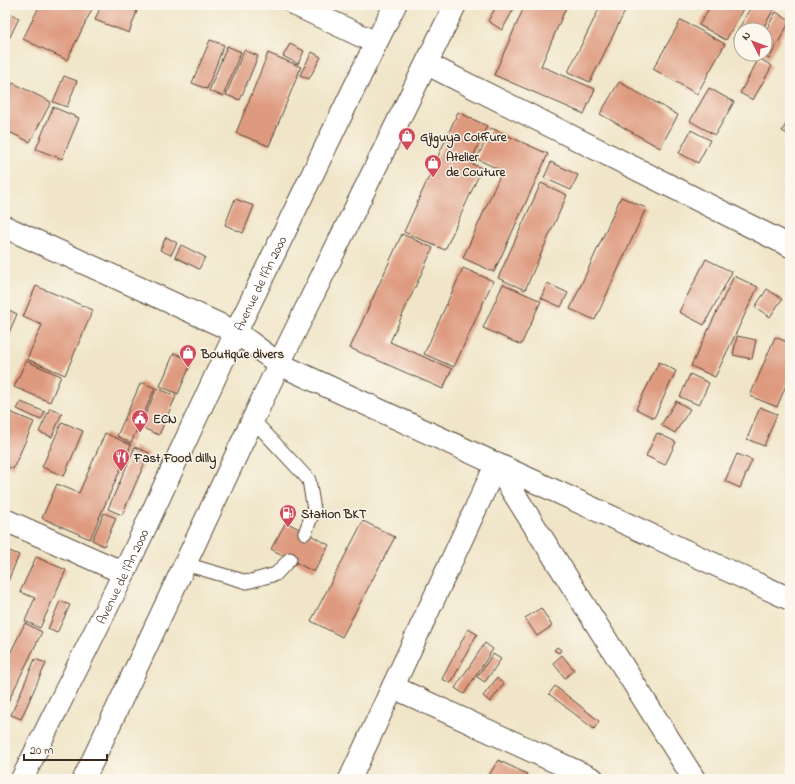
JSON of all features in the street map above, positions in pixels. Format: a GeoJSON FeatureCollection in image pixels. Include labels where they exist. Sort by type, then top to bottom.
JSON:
{"type":"FeatureCollection","features":[{"type":"Feature","properties":{"kind":"street"},"geometry":{"type":"LineString","coordinates":[[296,5],[376,43]]}},
{"type":"Feature","properties":{"kind":"street","name":"Avenue de l'An 2000"},"geometry":{"type":"LineString","coordinates":[[22,779],[124,573],[236,332],[395,5]]}},
{"type":"Feature","properties":{"kind":"street"},"geometry":{"type":"LineString","coordinates":[[84,779],[279,364],[456,5]]}},
{"type":"Feature","properties":{"kind":"street"},"geometry":{"type":"LineString","coordinates":[[427,64],[790,246]]}},
{"type":"Feature","properties":{"kind":"street"},"geometry":{"type":"LineString","coordinates":[[5,227],[236,332],[279,364],[790,599]]}},
{"type":"Feature","properties":{"kind":"street"},"geometry":{"type":"LineString","coordinates":[[350,779],[496,465]]}},
{"type":"Feature","properties":{"kind":"street"},"geometry":{"type":"LineString","coordinates":[[496,465],[694,779]]}},
{"type":"Feature","properties":{"kind":"street"},"geometry":{"type":"LineString","coordinates":[[5,520],[124,573]]}},
{"type":"Feature","properties":{"kind":"street"},"geometry":{"type":"LineString","coordinates":[[393,687],[593,779]]}},
{"type":"Feature","properties":{"kind":"lane"},"geometry":{"type":"LineString","coordinates":[[253,420],[309,480],[314,510],[305,533]]}},
{"type":"Feature","properties":{"kind":"lane"},"geometry":{"type":"LineString","coordinates":[[185,564],[247,582],[276,574],[290,559]]}},
{"type":"Feature","properties":{"kind":"building"},"geometry":{"type":"Polygon","coordinates":[[[40,5],[94,5],[67,60],[23,39],[40,5]]]}},
{"type":"Feature","properties":{"kind":"building"},"geometry":{"type":"Polygon","coordinates":[[[101,5],[122,5],[137,11],[129,33],[95,20],[101,5]]]}},
{"type":"Feature","properties":{"kind":"building"},"geometry":{"type":"Polygon","coordinates":[[[497,5],[516,5],[502,30],[488,21],[497,5]]]}},
{"type":"Feature","properties":{"kind":"building"},"geometry":{"type":"Polygon","coordinates":[[[525,5],[567,5],[541,66],[595,89],[584,114],[494,75],[525,5]]]}},
{"type":"Feature","properties":{"kind":"building"},"geometry":{"type":"Polygon","coordinates":[[[601,5],[628,5],[590,82],[568,72],[601,5]]]}},
{"type":"Feature","properties":{"kind":"building"},"geometry":{"type":"Polygon","coordinates":[[[711,5],[745,5],[736,22],[733,22],[733,27],[726,40],[699,25],[711,5]]]}},
{"type":"Feature","properties":{"kind":"building"},"geometry":{"type":"Polygon","coordinates":[[[752,5],[776,5],[766,22],[742,22],[752,5]]]}},
{"type":"Feature","properties":{"kind":"building"},"geometry":{"type":"Polygon","coordinates":[[[5,11],[19,18],[9,39],[5,37],[5,11]]]}},
{"type":"Feature","properties":{"kind":"building"},"geometry":{"type":"Polygon","coordinates":[[[776,12],[790,21],[773,52],[773,22],[770,22],[776,12]]]}},
{"type":"Feature","properties":{"kind":"building"},"geometry":{"type":"Polygon","coordinates":[[[681,20],[725,44],[697,94],[653,69],[681,20]]]}},
{"type":"Feature","properties":{"kind":"building"},"geometry":{"type":"Polygon","coordinates":[[[210,40],[224,45],[207,89],[192,83],[210,40]]]}},
{"type":"Feature","properties":{"kind":"building"},"geometry":{"type":"Polygon","coordinates":[[[290,44],[304,51],[298,64],[283,56],[290,44]]]}},
{"type":"Feature","properties":{"kind":"building"},"geometry":{"type":"Polygon","coordinates":[[[227,46],[241,52],[223,96],[209,91],[227,46]]]}},
{"type":"Feature","properties":{"kind":"building"},"geometry":{"type":"Polygon","coordinates":[[[244,50],[258,56],[240,100],[226,95],[244,50]]]}},
{"type":"Feature","properties":{"kind":"building"},"geometry":{"type":"Polygon","coordinates":[[[312,52],[321,57],[309,79],[300,75],[312,52]]]}},
{"type":"Feature","properties":{"kind":"building"},"geometry":{"type":"Polygon","coordinates":[[[268,53],[301,67],[269,146],[236,133],[268,53]]]}},
{"type":"Feature","properties":{"kind":"building"},"geometry":{"type":"Polygon","coordinates":[[[757,62],[766,62],[772,66],[753,100],[740,93],[757,62]]]}},
{"type":"Feature","properties":{"kind":"building"},"geometry":{"type":"Polygon","coordinates":[[[64,76],[77,81],[67,107],[53,102],[64,76]]]}},
{"type":"Feature","properties":{"kind":"building"},"geometry":{"type":"Polygon","coordinates":[[[619,82],[678,115],[660,148],[600,114],[619,82]]]}},
{"type":"Feature","properties":{"kind":"building"},"geometry":{"type":"Polygon","coordinates":[[[13,83],[51,102],[30,142],[5,130],[5,98],[13,83]]]}},
{"type":"Feature","properties":{"kind":"building"},"geometry":{"type":"Polygon","coordinates":[[[709,88],[734,102],[715,135],[690,121],[709,88]]]}},
{"type":"Feature","properties":{"kind":"building"},"geometry":{"type":"Polygon","coordinates":[[[53,107],[79,118],[62,159],[36,149],[53,107]]]}},
{"type":"Feature","properties":{"kind":"building"},"geometry":{"type":"Polygon","coordinates":[[[458,112],[487,126],[470,163],[482,168],[445,250],[404,232],[458,112]]]}},
{"type":"Feature","properties":{"kind":"building"},"geometry":{"type":"Polygon","coordinates":[[[790,117],[790,135],[782,131],[790,117]]]}},
{"type":"Feature","properties":{"kind":"building"},"geometry":{"type":"Polygon","coordinates":[[[491,128],[548,154],[494,272],[463,258],[502,171],[477,159],[491,128]]]}},
{"type":"Feature","properties":{"kind":"building"},"geometry":{"type":"Polygon","coordinates":[[[691,130],[710,140],[698,163],[679,153],[691,130]]]}},
{"type":"Feature","properties":{"kind":"building"},"geometry":{"type":"Polygon","coordinates":[[[551,162],[578,175],[571,190],[544,178],[551,162]]]}},
{"type":"Feature","properties":{"kind":"building"},"geometry":{"type":"Polygon","coordinates":[[[541,183],[567,195],[525,290],[498,278],[541,183]]]}},
{"type":"Feature","properties":{"kind":"building"},"geometry":{"type":"Polygon","coordinates":[[[621,197],[646,208],[595,320],[570,309],[621,197]]]}},
{"type":"Feature","properties":{"kind":"building"},"geometry":{"type":"Polygon","coordinates":[[[235,199],[254,206],[243,233],[225,225],[235,199]]]}},
{"type":"Feature","properties":{"kind":"building"},"geometry":{"type":"Polygon","coordinates":[[[402,234],[433,248],[390,342],[452,369],[443,389],[350,348],[402,234]]]}},
{"type":"Feature","properties":{"kind":"building"},"geometry":{"type":"Polygon","coordinates":[[[166,237],[177,243],[171,255],[160,250],[166,237]]]}},
{"type":"Feature","properties":{"kind":"building"},"geometry":{"type":"Polygon","coordinates":[[[181,245],[205,257],[199,269],[175,257],[181,245]]]}},
{"type":"Feature","properties":{"kind":"building"},"geometry":{"type":"Polygon","coordinates":[[[706,259],[732,272],[704,325],[679,312],[706,259]]]}},
{"type":"Feature","properties":{"kind":"building"},"geometry":{"type":"Polygon","coordinates":[[[463,268],[493,281],[454,367],[424,354],[463,268]]]}},
{"type":"Feature","properties":{"kind":"building"},"geometry":{"type":"Polygon","coordinates":[[[734,276],[758,287],[715,377],[691,366],[734,276]]]}},
{"type":"Feature","properties":{"kind":"building"},"geometry":{"type":"Polygon","coordinates":[[[547,283],[568,293],[561,307],[541,298],[547,283]]]}},
{"type":"Feature","properties":{"kind":"building"},"geometry":{"type":"Polygon","coordinates":[[[503,284],[541,301],[521,345],[483,328],[503,284]]]}},
{"type":"Feature","properties":{"kind":"building"},"geometry":{"type":"Polygon","coordinates":[[[36,286],[93,310],[65,375],[27,359],[42,325],[23,317],[36,286]]]}},
{"type":"Feature","properties":{"kind":"building"},"geometry":{"type":"Polygon","coordinates":[[[767,289],[782,299],[770,317],[755,307],[767,289]]]}},
{"type":"Feature","properties":{"kind":"building"},"geometry":{"type":"Polygon","coordinates":[[[5,308],[17,314],[5,342],[5,308]]]}},
{"type":"Feature","properties":{"kind":"building"},"geometry":{"type":"Polygon","coordinates":[[[737,336],[756,340],[752,359],[733,355],[737,336]]]}},
{"type":"Feature","properties":{"kind":"building"},"geometry":{"type":"Polygon","coordinates":[[[775,337],[790,343],[790,376],[777,407],[750,396],[775,337]]]}},
{"type":"Feature","properties":{"kind":"building"},"geometry":{"type":"Polygon","coordinates":[[[174,353],[192,361],[178,394],[160,386],[174,353]]]}},
{"type":"Feature","properties":{"kind":"building"},"geometry":{"type":"Polygon","coordinates":[[[26,361],[61,376],[50,402],[14,387],[26,361]]]}},
{"type":"Feature","properties":{"kind":"building"},"geometry":{"type":"Polygon","coordinates":[[[659,362],[676,371],[654,418],[636,409],[659,362]]]}},
{"type":"Feature","properties":{"kind":"building"},"geometry":{"type":"Polygon","coordinates":[[[690,374],[709,383],[699,405],[680,397],[690,374]]]}},
{"type":"Feature","properties":{"kind":"building"},"geometry":{"type":"Polygon","coordinates":[[[141,382],[155,388],[131,443],[117,436],[141,382]]]}},
{"type":"Feature","properties":{"kind":"building"},"geometry":{"type":"Polygon","coordinates":[[[157,388],[176,396],[159,435],[140,427],[157,388]]]}},
{"type":"Feature","properties":{"kind":"building"},"geometry":{"type":"Polygon","coordinates":[[[676,401],[690,409],[675,433],[661,425],[676,401]]]}},
{"type":"Feature","properties":{"kind":"building"},"geometry":{"type":"Polygon","coordinates":[[[21,402],[45,412],[41,420],[17,409],[21,402]]]}},
{"type":"Feature","properties":{"kind":"building"},"geometry":{"type":"Polygon","coordinates":[[[760,407],[777,414],[764,446],[747,439],[760,407]]]}},
{"type":"Feature","properties":{"kind":"building"},"geometry":{"type":"Polygon","coordinates":[[[50,408],[62,413],[52,437],[39,432],[50,408]]]}},
{"type":"Feature","properties":{"kind":"building"},"geometry":{"type":"Polygon","coordinates":[[[5,410],[34,422],[13,469],[5,465],[5,410]]]}},
{"type":"Feature","properties":{"kind":"building"},"geometry":{"type":"Polygon","coordinates":[[[62,422],[83,431],[64,476],[42,467],[62,422]]]}},
{"type":"Feature","properties":{"kind":"building"},"geometry":{"type":"Polygon","coordinates":[[[105,433],[131,445],[90,539],[42,518],[57,484],[79,493],[105,433]]]}},
{"type":"Feature","properties":{"kind":"building"},"geometry":{"type":"Polygon","coordinates":[[[657,433],[676,442],[665,465],[646,456],[657,433]]]}},
{"type":"Feature","properties":{"kind":"building"},"geometry":{"type":"Polygon","coordinates":[[[135,447],[149,453],[122,515],[108,509],[135,447]]]}},
{"type":"Feature","properties":{"kind":"building"},"geometry":{"type":"Polygon","coordinates":[[[737,454],[752,460],[740,488],[725,481],[737,454]]]}},
{"type":"Feature","properties":{"kind":"building"},"geometry":{"type":"Polygon","coordinates":[[[104,513],[116,518],[104,546],[92,540],[104,513]]]}},
{"type":"Feature","properties":{"kind":"building"},"geometry":{"type":"Polygon","coordinates":[[[363,521],[395,537],[342,637],[311,621],[363,521]]]}},
{"type":"Feature","properties":{"kind":"building"},"geometry":{"type":"Polygon","coordinates":[[[286,522],[329,545],[314,572],[271,549],[286,522]]]}},
{"type":"Feature","properties":{"kind":"building"},"geometry":{"type":"Polygon","coordinates":[[[5,549],[19,555],[5,588],[5,549]]]}},
{"type":"Feature","properties":{"kind":"building"},"geometry":{"type":"Polygon","coordinates":[[[36,557],[66,570],[40,628],[25,621],[35,598],[20,592],[36,557]]]}},
{"type":"Feature","properties":{"kind":"building"},"geometry":{"type":"Polygon","coordinates":[[[60,601],[70,605],[57,633],[48,629],[60,601]]]}},
{"type":"Feature","properties":{"kind":"building"},"geometry":{"type":"Polygon","coordinates":[[[541,608],[552,626],[537,636],[525,618],[541,608]]]}},
{"type":"Feature","properties":{"kind":"building"},"geometry":{"type":"Polygon","coordinates":[[[25,623],[42,632],[5,708],[5,664],[25,623]]]}},
{"type":"Feature","properties":{"kind":"building"},"geometry":{"type":"Polygon","coordinates":[[[468,629],[477,634],[451,683],[442,679],[468,629]]]}},
{"type":"Feature","properties":{"kind":"building"},"geometry":{"type":"Polygon","coordinates":[[[485,643],[493,649],[464,694],[455,688],[485,643]]]}},
{"type":"Feature","properties":{"kind":"building"},"geometry":{"type":"Polygon","coordinates":[[[557,647],[561,650],[559,653],[554,650],[557,647]]]}},
{"type":"Feature","properties":{"kind":"building"},"geometry":{"type":"Polygon","coordinates":[[[493,654],[501,659],[485,682],[477,677],[493,654]]]}},
{"type":"Feature","properties":{"kind":"building"},"geometry":{"type":"Polygon","coordinates":[[[562,655],[574,670],[565,678],[553,663],[562,655]]]}},
{"type":"Feature","properties":{"kind":"building"},"geometry":{"type":"Polygon","coordinates":[[[35,659],[46,663],[21,719],[11,715],[35,659]]]}},
{"type":"Feature","properties":{"kind":"building"},"geometry":{"type":"Polygon","coordinates":[[[497,678],[504,684],[490,702],[483,696],[497,678]]]}},
{"type":"Feature","properties":{"kind":"building"},"geometry":{"type":"Polygon","coordinates":[[[555,686],[599,721],[594,729],[549,694],[555,686]]]}},
{"type":"Feature","properties":{"kind":"building"},"geometry":{"type":"Polygon","coordinates":[[[498,760],[527,774],[524,779],[487,779],[498,760]]]}},
{"type":"Feature","properties":{"kind":"place","name":"Gjiguya Coiffure"},"geometry":{"type":"Point","coordinates":[407,151]}},
{"type":"Feature","properties":{"kind":"place","name":"Atelier de Couture"},"geometry":{"type":"Point","coordinates":[433,178]}},
{"type":"Feature","properties":{"kind":"place","name":"Boutique divers"},"geometry":{"type":"Point","coordinates":[188,368]}},
{"type":"Feature","properties":{"kind":"place","name":"ECN"},"geometry":{"type":"Point","coordinates":[140,433]}},
{"type":"Feature","properties":{"kind":"place","name":"Fast Food dilly"},"geometry":{"type":"Point","coordinates":[121,472]}},
{"type":"Feature","properties":{"kind":"place","name":"Station BKT"},"geometry":{"type":"Point","coordinates":[288,528]}}]}
